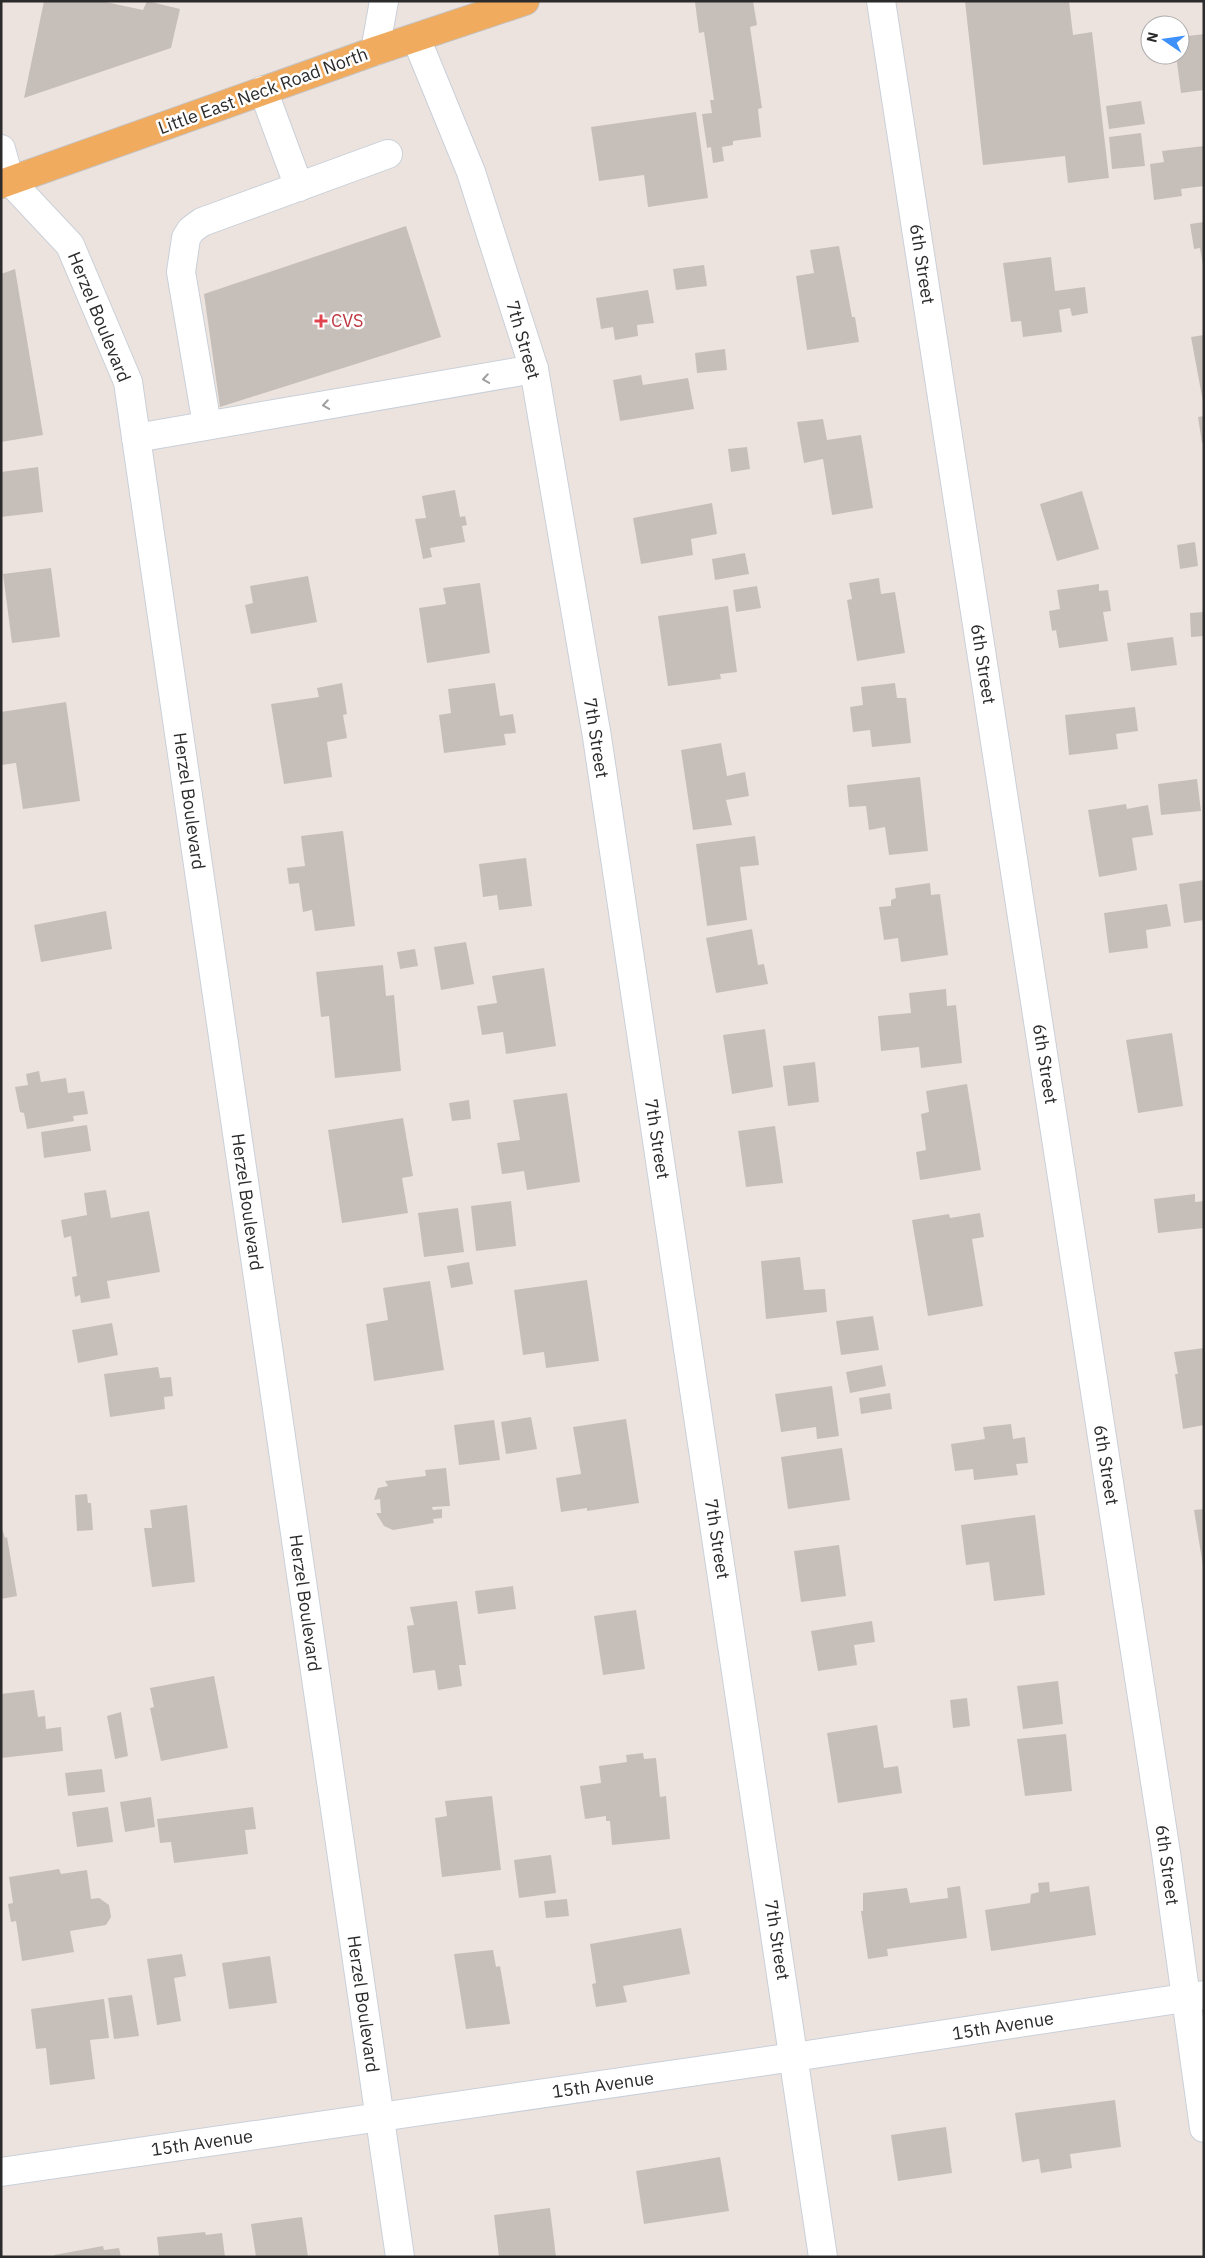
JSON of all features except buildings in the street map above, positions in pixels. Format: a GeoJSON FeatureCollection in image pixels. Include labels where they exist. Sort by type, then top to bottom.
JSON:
{"type":"FeatureCollection","features":[{"type":"Feature","properties":{"kind":"main road","name":"Little East Neck Road North"},"geometry":{"type":"LineString","coordinates":[[6,182],[375,51],[525,1]]}},
{"type":"Feature","properties":{"kind":"street"},"geometry":{"type":"LineString","coordinates":[[375,51],[384,1]]}},
{"type":"Feature","properties":{"kind":"street","name":"6th Street"},"geometry":{"type":"LineString","coordinates":[[881,1],[1166,1853],[1194,1997],[1204,2128]]}},
{"type":"Feature","properties":{"kind":"street","name":"7th Street"},"geometry":{"type":"LineString","coordinates":[[416,38],[472,172],[534,369],[596,737],[823,2257]]}},
{"type":"Feature","properties":{"kind":"street"},"geometry":{"type":"LineString","coordinates":[[264,90],[299,186]]}},
{"type":"Feature","properties":{"kind":"street"},"geometry":{"type":"LineString","coordinates":[[1,149],[6,182]]}},
{"type":"Feature","properties":{"kind":"street"},"geometry":{"type":"LineString","coordinates":[[207,425],[181,272],[186,238],[191,230],[202,222],[388,154]]}},
{"type":"Feature","properties":{"kind":"street","name":"Herzel Boulevard"},"geometry":{"type":"LineString","coordinates":[[6,182],[70,245],[128,382],[400,2257]]}},
{"type":"Feature","properties":{"kind":"street"},"geometry":{"type":"LineString","coordinates":[[136,438],[494,378],[534,369]]}},
{"type":"Feature","properties":{"kind":"street","name":"15th Avenue"},"geometry":{"type":"LineString","coordinates":[[1,2172],[1194,1997]]}},
{"type":"Feature","properties":{"kind":"place","name":"CVS"},"geometry":{"type":"Point","coordinates":[321,321]}}]}
